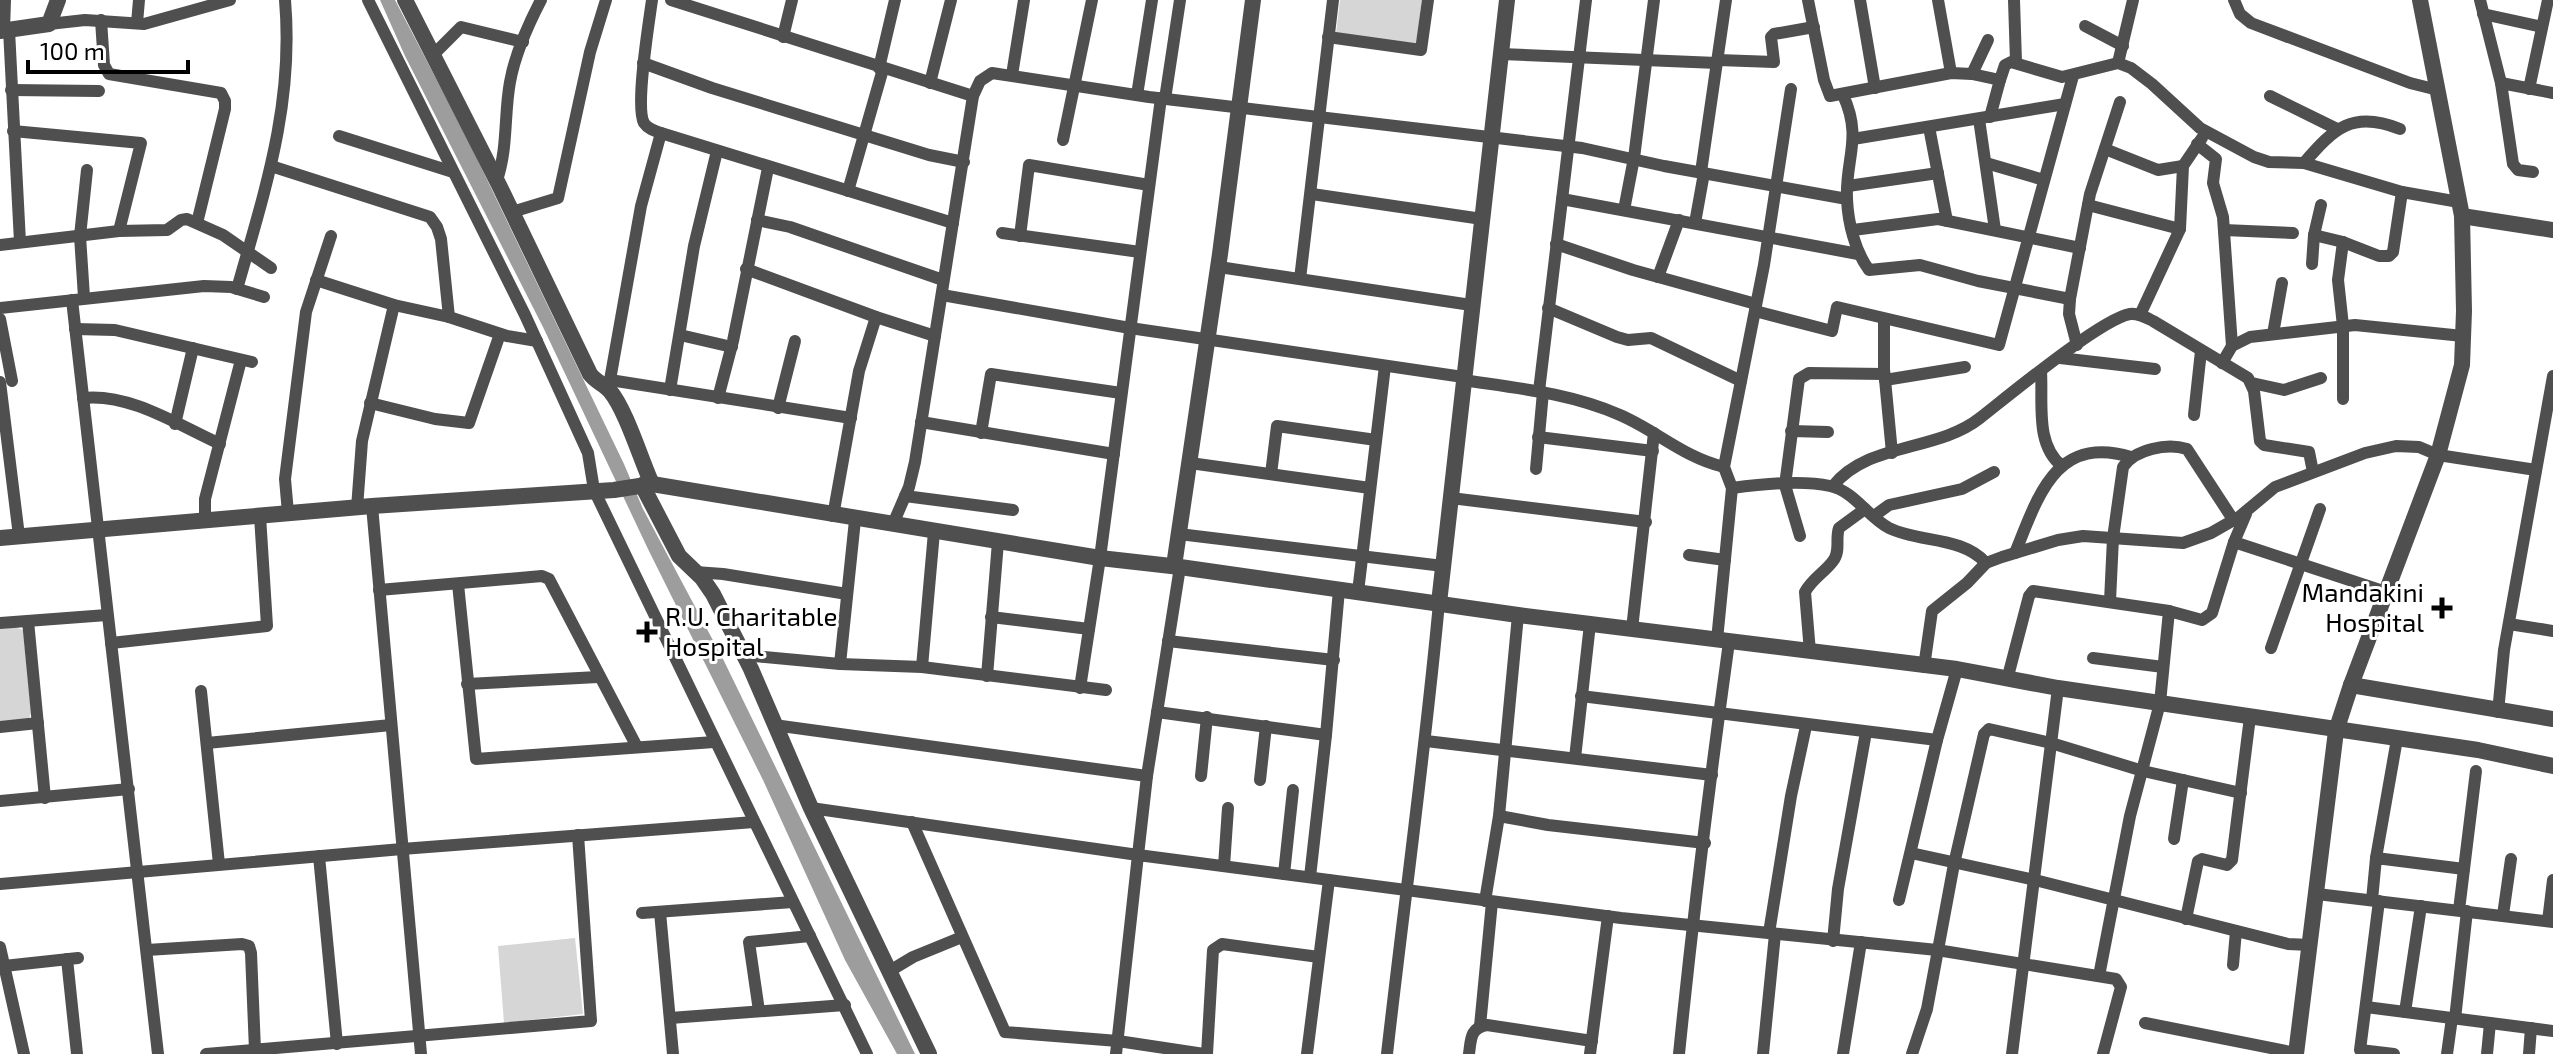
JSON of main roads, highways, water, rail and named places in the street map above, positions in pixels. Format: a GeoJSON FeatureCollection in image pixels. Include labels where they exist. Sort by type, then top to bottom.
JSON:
{"type":"FeatureCollection","features":[{"type":"Feature","properties":{"kind":"place","name":"Mandakini Hospital"},"geometry":{"type":"Point","coordinates":[2442,608]}},
{"type":"Feature","properties":{"kind":"place","name":"R.U. Charitable Hospital"},"geometry":{"type":"Point","coordinates":[647,632]}}]}
